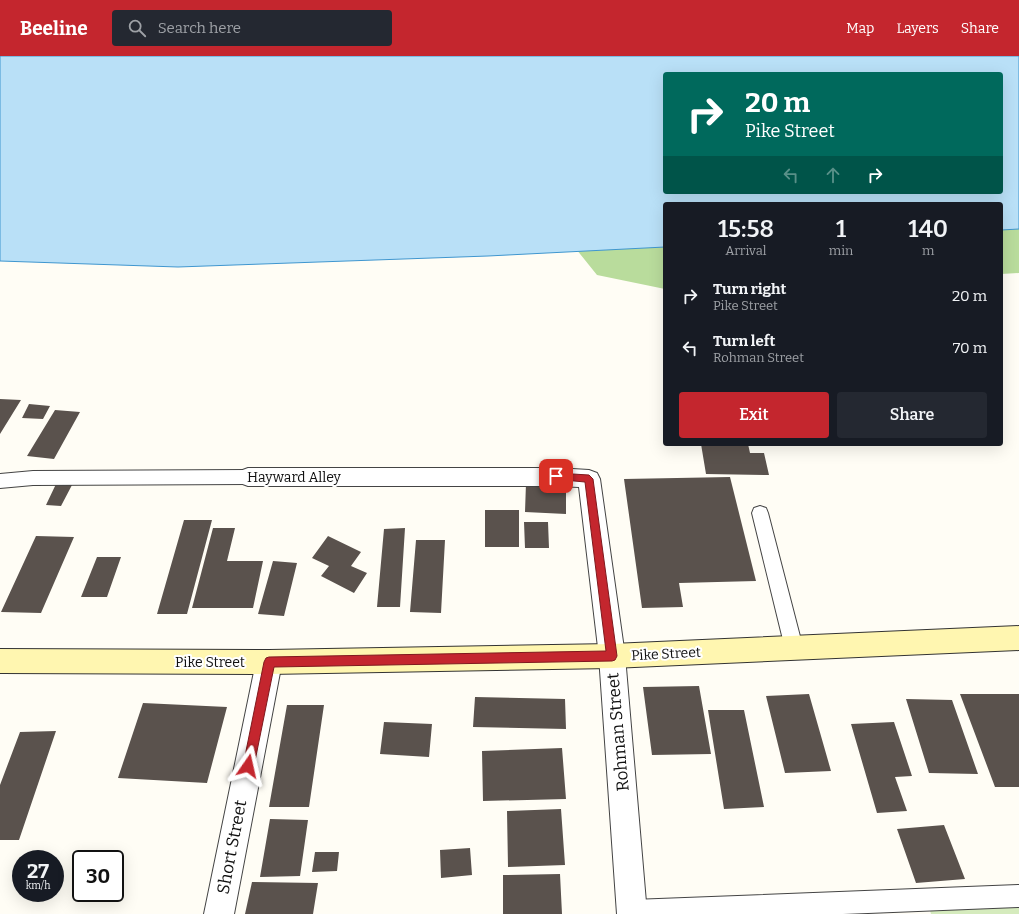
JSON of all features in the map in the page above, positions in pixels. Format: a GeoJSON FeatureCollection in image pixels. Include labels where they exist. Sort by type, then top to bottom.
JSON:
{"type":"FeatureCollection","features":[{"type":"Feature","properties":{"kind":"main road","name":"Pike Street"},"geometry":{"type":"LineString","coordinates":[[0,661],[269,662],[612,656],[1019,638]]}},
{"type":"Feature","properties":{"kind":"street","name":"Hayward Alley"},"geometry":{"type":"LineString","coordinates":[[248,477],[556,476],[589,479]]}},
{"type":"Feature","properties":{"kind":"street","name":"Rohman Street"},"geometry":{"type":"LineString","coordinates":[[589,479],[612,656],[632,912]]}},
{"type":"Feature","properties":{"kind":"street","name":"Short Street"},"geometry":{"type":"LineString","coordinates":[[219,914],[269,662]]}},
{"type":"Feature","properties":{"kind":"lane","name":"Hayward Alley"},"geometry":{"type":"LineString","coordinates":[[0,481],[33,478],[248,477]]}},
{"type":"Feature","properties":{"kind":"lane"},"geometry":{"type":"LineString","coordinates":[[760,513],[794,648]]}},
{"type":"Feature","properties":{"kind":"lane"},"geometry":{"type":"LineString","coordinates":[[632,912],[1019,896]]}},
{"type":"Feature","properties":{"kind":"green space"},"geometry":{"type":"Polygon","coordinates":[[[1019,191],[1019,273],[1003,274],[1003,202],[808,202],[962,194],[1003,194],[1003,192],[1019,191]]]}},
{"type":"Feature","properties":{"kind":"green space"},"geometry":{"type":"Polygon","coordinates":[[[663,211],[663,289],[597,275],[564,234],[663,211]]]}},
{"type":"Feature","properties":{"kind":"green space"},"geometry":{"type":"Polygon","coordinates":[[[1019,896],[1019,914],[931,914],[927,899],[1019,896]]]}},
{"type":"Feature","properties":{"kind":"water"},"geometry":{"type":"Polygon","coordinates":[[[0,56],[1019,56],[1019,229],[1003,230],[1003,202],[663,202],[663,247],[488,256],[178,267],[0,261],[0,56]]]}},
{"type":"Feature","properties":{"kind":"building"},"geometry":{"type":"Polygon","coordinates":[[[0,399],[21,400],[0,434],[0,399]]]}},
{"type":"Feature","properties":{"kind":"building"},"geometry":{"type":"Polygon","coordinates":[[[29,404],[50,406],[43,419],[22,418],[29,404]]]}},
{"type":"Feature","properties":{"kind":"building"},"geometry":{"type":"Polygon","coordinates":[[[55,410],[80,412],[54,459],[27,456],[55,410]]]}},
{"type":"Feature","properties":{"kind":"building"},"geometry":{"type":"Polygon","coordinates":[[[701,446],[748,446],[750,453],[764,453],[769,475],[706,474],[701,446]]]}},
{"type":"Feature","properties":{"kind":"building"},"geometry":{"type":"Polygon","coordinates":[[[730,477],[756,581],[679,583],[683,607],[642,608],[624,479],[730,477]]]}},
{"type":"Feature","properties":{"kind":"building"},"geometry":{"type":"Polygon","coordinates":[[[526,483],[566,484],[566,514],[525,512],[526,483]]]}},
{"type":"Feature","properties":{"kind":"building"},"geometry":{"type":"Polygon","coordinates":[[[56,484],[72,485],[61,506],[46,505],[56,484]]]}},
{"type":"Feature","properties":{"kind":"building"},"geometry":{"type":"Polygon","coordinates":[[[485,510],[519,510],[519,547],[485,547],[485,510]]]}},
{"type":"Feature","properties":{"kind":"building"},"geometry":{"type":"Polygon","coordinates":[[[184,520],[212,520],[187,614],[157,614],[184,520]]]}},
{"type":"Feature","properties":{"kind":"building"},"geometry":{"type":"Polygon","coordinates":[[[524,522],[548,522],[549,548],[525,548],[524,522]]]}},
{"type":"Feature","properties":{"kind":"building"},"geometry":{"type":"Polygon","coordinates":[[[213,528],[235,528],[227,561],[263,561],[253,608],[192,608],[213,528]]]}},
{"type":"Feature","properties":{"kind":"building"},"geometry":{"type":"Polygon","coordinates":[[[405,528],[400,607],[377,607],[384,529],[405,528]]]}},
{"type":"Feature","properties":{"kind":"building"},"geometry":{"type":"Polygon","coordinates":[[[36,536],[74,537],[41,613],[1,612],[36,536]]]}},
{"type":"Feature","properties":{"kind":"building"},"geometry":{"type":"Polygon","coordinates":[[[328,536],[361,552],[351,566],[367,573],[354,593],[321,576],[329,566],[312,558],[328,536]]]}},
{"type":"Feature","properties":{"kind":"building"},"geometry":{"type":"Polygon","coordinates":[[[416,540],[445,540],[441,613],[410,612],[416,540]]]}},
{"type":"Feature","properties":{"kind":"building"},"geometry":{"type":"Polygon","coordinates":[[[97,557],[121,557],[107,597],[81,597],[97,557]]]}},
{"type":"Feature","properties":{"kind":"building"},"geometry":{"type":"Polygon","coordinates":[[[273,561],[297,563],[284,616],[258,614],[273,561]]]}},
{"type":"Feature","properties":{"kind":"building"},"geometry":{"type":"Polygon","coordinates":[[[699,686],[711,754],[652,755],[643,687],[699,686]]]}},
{"type":"Feature","properties":{"kind":"building"},"geometry":{"type":"Polygon","coordinates":[[[809,694],[831,771],[785,773],[766,696],[809,694]]]}},
{"type":"Feature","properties":{"kind":"building"},"geometry":{"type":"Polygon","coordinates":[[[960,694],[1019,694],[1019,787],[995,787],[960,694]]]}},
{"type":"Feature","properties":{"kind":"building"},"geometry":{"type":"Polygon","coordinates":[[[475,697],[565,699],[566,729],[473,727],[475,697]]]}},
{"type":"Feature","properties":{"kind":"building"},"geometry":{"type":"Polygon","coordinates":[[[906,699],[952,700],[978,774],[929,773],[906,699]]]}},
{"type":"Feature","properties":{"kind":"building"},"geometry":{"type":"Polygon","coordinates":[[[143,703],[227,707],[207,783],[118,778],[143,703]]]}},
{"type":"Feature","properties":{"kind":"building"},"geometry":{"type":"Polygon","coordinates":[[[287,705],[324,705],[309,807],[269,807],[287,705]]]}},
{"type":"Feature","properties":{"kind":"building"},"geometry":{"type":"Polygon","coordinates":[[[708,710],[744,710],[764,807],[724,809],[708,710]]]}},
{"type":"Feature","properties":{"kind":"building"},"geometry":{"type":"Polygon","coordinates":[[[384,722],[432,724],[429,757],[380,754],[384,722]]]}},
{"type":"Feature","properties":{"kind":"building"},"geometry":{"type":"Polygon","coordinates":[[[894,722],[912,776],[895,777],[907,811],[877,813],[851,724],[894,722]]]}},
{"type":"Feature","properties":{"kind":"building"},"geometry":{"type":"Polygon","coordinates":[[[56,731],[19,840],[0,840],[0,785],[20,732],[56,731]]]}},
{"type":"Feature","properties":{"kind":"building"},"geometry":{"type":"Polygon","coordinates":[[[562,748],[566,799],[483,801],[482,751],[562,748]]]}},
{"type":"Feature","properties":{"kind":"building"},"geometry":{"type":"Polygon","coordinates":[[[561,809],[565,865],[508,867],[507,811],[561,809]]]}},
{"type":"Feature","properties":{"kind":"building"},"geometry":{"type":"Polygon","coordinates":[[[270,819],[308,820],[300,876],[260,877],[270,819]]]}},
{"type":"Feature","properties":{"kind":"building"},"geometry":{"type":"Polygon","coordinates":[[[944,825],[965,879],[916,883],[897,829],[944,825]]]}},
{"type":"Feature","properties":{"kind":"building"},"geometry":{"type":"Polygon","coordinates":[[[470,848],[472,875],[441,878],[440,850],[470,848]]]}},
{"type":"Feature","properties":{"kind":"building"},"geometry":{"type":"Polygon","coordinates":[[[315,852],[339,852],[337,871],[312,872],[315,852]]]}},
{"type":"Feature","properties":{"kind":"building"},"geometry":{"type":"Polygon","coordinates":[[[560,874],[562,914],[503,914],[503,875],[560,874]]]}},
{"type":"Feature","properties":{"kind":"building"},"geometry":{"type":"Polygon","coordinates":[[[252,882],[318,883],[313,914],[245,914],[252,882]]]}},
{"type":"Feature","properties":{"kind":"route"},"geometry":{"type":"LineString","coordinates":[[248,766],[269,662],[612,656],[589,479],[556,476]]}}]}
